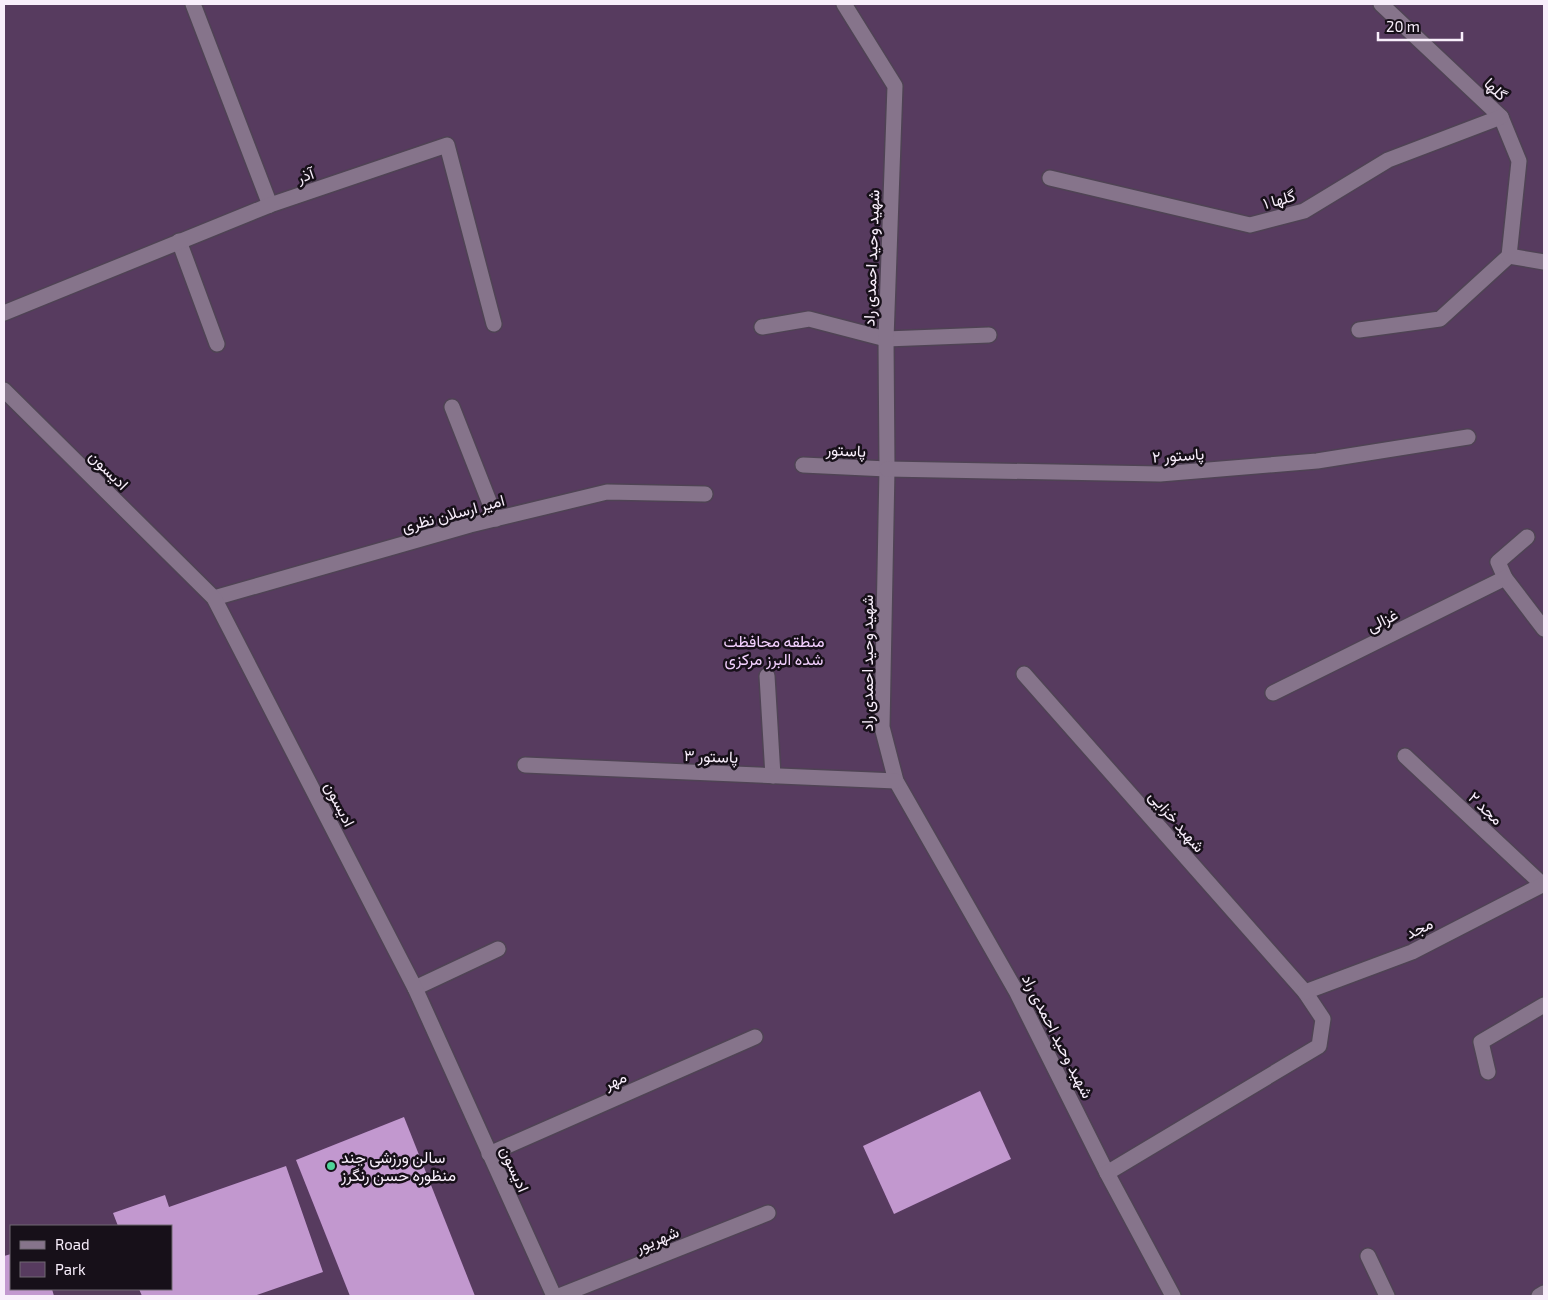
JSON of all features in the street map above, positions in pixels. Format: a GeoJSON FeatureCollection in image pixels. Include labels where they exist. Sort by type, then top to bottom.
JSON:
{"type":"FeatureCollection","features":[{"type":"Feature","properties":{"kind":"street"},"geometry":{"type":"LineString","coordinates":[[192,4],[270,205]]}},
{"type":"Feature","properties":{"kind":"street","name":"شهید وحید احمدی راد"},"geometry":{"type":"LineString","coordinates":[[844,4],[895,86],[886,339],[887,469],[882,727],[896,781],[1016,991],[1107,1173],[1173,1296]]}},
{"type":"Feature","properties":{"kind":"street","name":"گلها"},"geometry":{"type":"LineString","coordinates":[[1381,4],[1501,117],[1519,161],[1509,256]]}},
{"type":"Feature","properties":{"kind":"street","name":"گلها ۱"},"geometry":{"type":"LineString","coordinates":[[1050,178],[1250,224],[1304,211],[1388,160],[1501,117]]}},
{"type":"Feature","properties":{"kind":"street","name":"آذر"},"geometry":{"type":"LineString","coordinates":[[4,313],[270,205],[447,145],[494,324]]}},
{"type":"Feature","properties":{"kind":"street"},"geometry":{"type":"LineString","coordinates":[[179,241],[217,344]]}},
{"type":"Feature","properties":{"kind":"street"},"geometry":{"type":"LineString","coordinates":[[1359,330],[1440,319],[1509,256],[1544,262]]}},
{"type":"Feature","properties":{"kind":"street"},"geometry":{"type":"LineString","coordinates":[[762,327],[809,320],[886,339],[989,335]]}},
{"type":"Feature","properties":{"kind":"street","name":"ادیسون"},"geometry":{"type":"LineString","coordinates":[[4,390],[214,598],[415,988],[554,1296]]}},
{"type":"Feature","properties":{"kind":"street"},"geometry":{"type":"LineString","coordinates":[[452,407],[496,519]]}},
{"type":"Feature","properties":{"kind":"street","name":"پاستور ۲"},"geometry":{"type":"LineString","coordinates":[[887,469],[1160,474],[1317,461],[1468,437]]}},
{"type":"Feature","properties":{"kind":"street","name":"پاستور"},"geometry":{"type":"LineString","coordinates":[[802,465],[887,469]]}},
{"type":"Feature","properties":{"kind":"street","name":"امیر ارسلان نظری"},"geometry":{"type":"LineString","coordinates":[[214,598],[496,519],[607,492],[705,494]]}},
{"type":"Feature","properties":{"kind":"street"},"geometry":{"type":"LineString","coordinates":[[1527,537],[1498,562],[1505,578],[1544,629]]}},
{"type":"Feature","properties":{"kind":"street","name":"غزالی"},"geometry":{"type":"LineString","coordinates":[[1273,693],[1505,578]]}},
{"type":"Feature","properties":{"kind":"street","name":"شهید خزایی"},"geometry":{"type":"LineString","coordinates":[[1024,674],[1305,992],[1323,1019],[1319,1046],[1107,1173]]}},
{"type":"Feature","properties":{"kind":"street"},"geometry":{"type":"LineString","coordinates":[[767,676],[773,776]]}},
{"type":"Feature","properties":{"kind":"street","name":"مجد ۲"},"geometry":{"type":"LineString","coordinates":[[1405,756],[1544,884]]}},
{"type":"Feature","properties":{"kind":"street","name":"پاستور ۳"},"geometry":{"type":"LineString","coordinates":[[525,765],[896,781]]}},
{"type":"Feature","properties":{"kind":"street","name":"مجد"},"geometry":{"type":"LineString","coordinates":[[1305,992],[1412,952],[1544,884]]}},
{"type":"Feature","properties":{"kind":"street"},"geometry":{"type":"LineString","coordinates":[[415,988],[498,950]]}},
{"type":"Feature","properties":{"kind":"street"},"geometry":{"type":"LineString","coordinates":[[1488,1072],[1481,1042],[1544,1005]]}},
{"type":"Feature","properties":{"kind":"street","name":"مهر"},"geometry":{"type":"LineString","coordinates":[[489,1154],[755,1037]]}},
{"type":"Feature","properties":{"kind":"street","name":"شهریور"},"geometry":{"type":"LineString","coordinates":[[559,1296],[768,1213]]}},
{"type":"Feature","properties":{"kind":"street"},"geometry":{"type":"LineString","coordinates":[[1368,1256],[1387,1296]]}},
{"type":"Feature","properties":{"kind":"street"},"geometry":{"type":"LineString","coordinates":[[1538,1296],[1544,1293]]}},
{"type":"Feature","properties":{"kind":"green space","name":"منطقه محافظت شده البرز مرکزی"},"geometry":{"type":"Polygon","coordinates":[[[4,4],[1544,4],[1544,1296],[4,1296],[4,4]]]}},
{"type":"Feature","properties":{"kind":"building"},"geometry":{"type":"Polygon","coordinates":[[[980,1091],[1011,1159],[894,1214],[863,1146],[980,1091]]]}},
{"type":"Feature","properties":{"kind":"building"},"geometry":{"type":"Polygon","coordinates":[[[404,1117],[475,1296],[350,1296],[296,1160],[404,1117]]]}},
{"type":"Feature","properties":{"kind":"building"},"geometry":{"type":"Polygon","coordinates":[[[286,1166],[323,1272],[254,1296],[142,1296],[139,1290],[172,1290],[172,1225],[118,1225],[113,1213],[165,1195],[169,1207],[286,1166]]]}},
{"type":"Feature","properties":{"kind":"building"},"geometry":{"type":"Polygon","coordinates":[[[10,1254],[10,1290],[52,1290],[54,1296],[4,1296],[4,1256],[10,1254]]]}},
{"type":"Feature","properties":{"kind":"place","name":"سالن ورزشی چند منظوره حسن رنگرز"},"geometry":{"type":"Point","coordinates":[331,1166]}}]}
